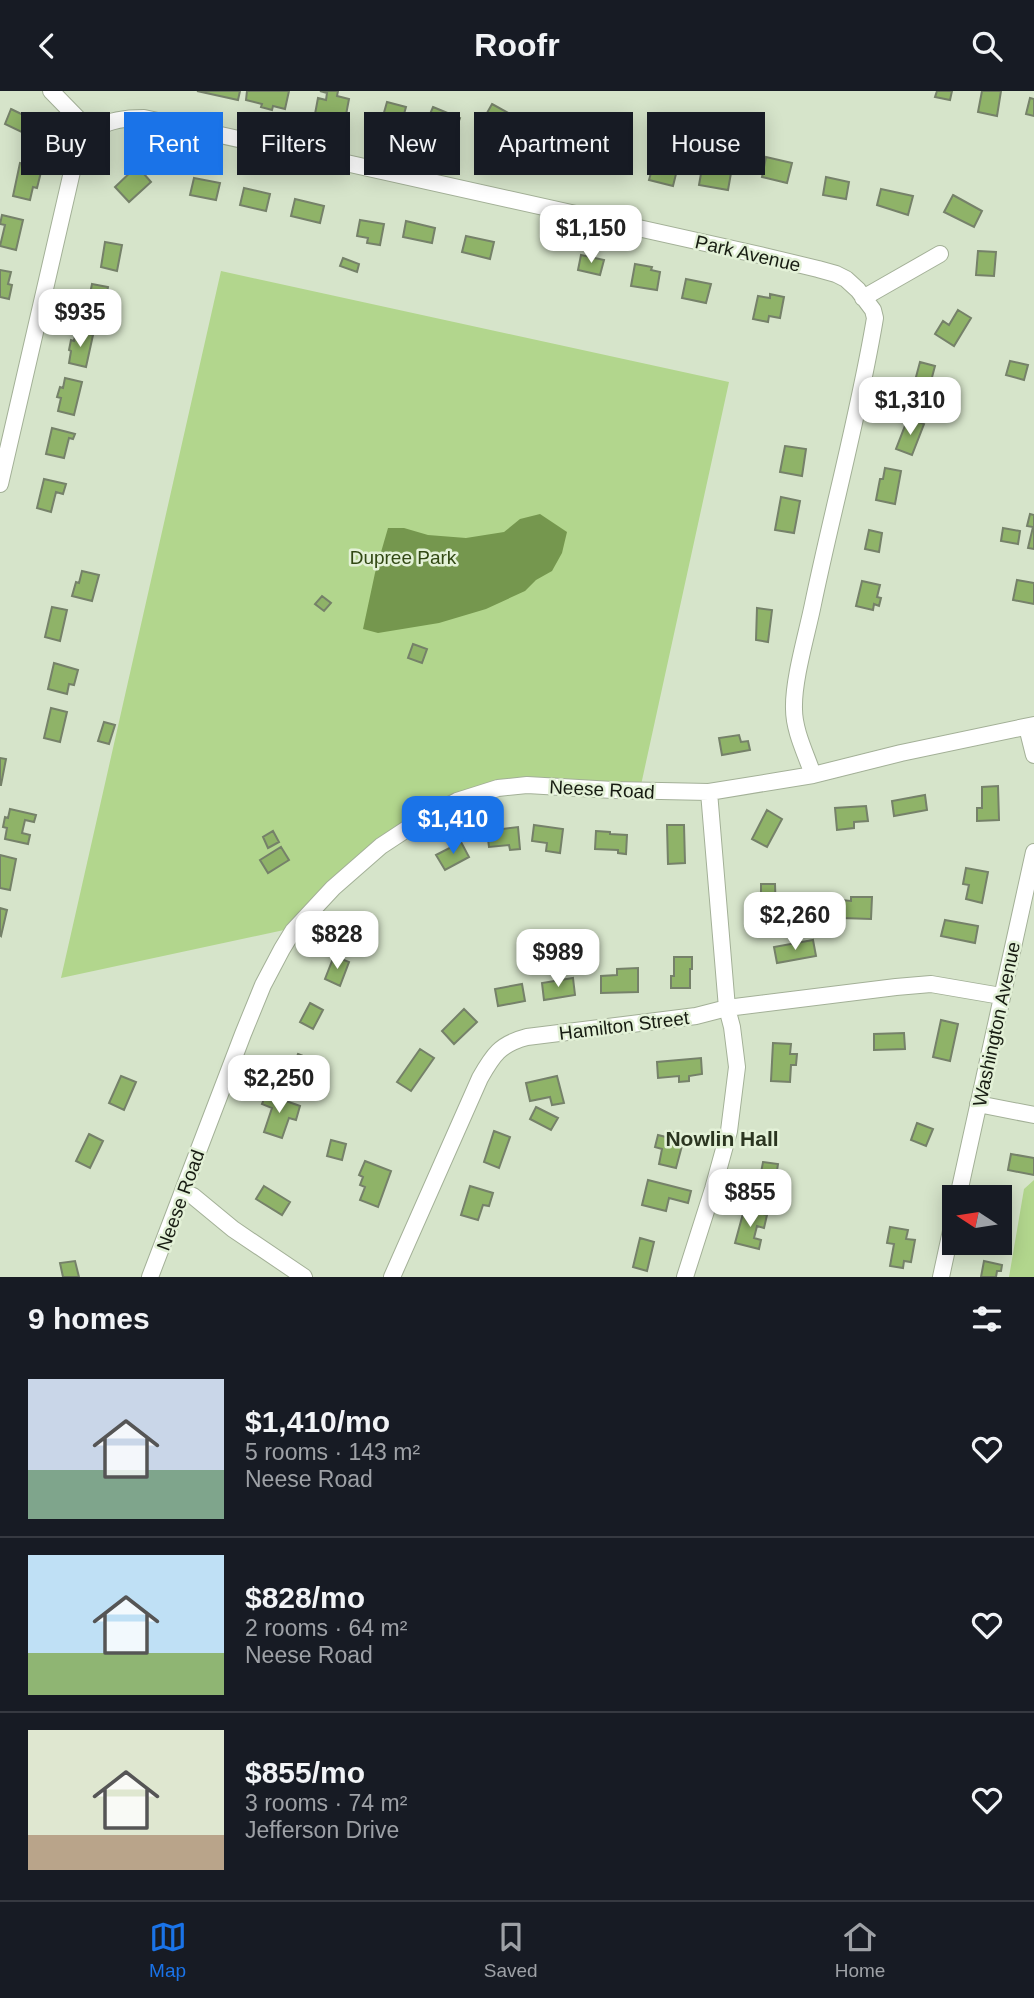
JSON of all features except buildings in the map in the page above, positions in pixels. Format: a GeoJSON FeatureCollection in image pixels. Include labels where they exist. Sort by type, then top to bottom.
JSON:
{"type":"FeatureCollection","features":[{"type":"Feature","properties":{"kind":"street"},"geometry":{"type":"LineString","coordinates":[[51,91],[71,112]]}},
{"type":"Feature","properties":{"kind":"street","name":"Park Avenue"},"geometry":{"type":"LineString","coordinates":[[110,123],[124,118],[144,118],[818,269],[846,279],[858,290],[873,310],[875,318],[864,384],[823,554],[794,709],[797,730],[813,775]]}},
{"type":"Feature","properties":{"kind":"street"},"geometry":{"type":"LineString","coordinates":[[0,484],[71,175]]}},
{"type":"Feature","properties":{"kind":"street"},"geometry":{"type":"LineString","coordinates":[[863,298],[940,254]]}},
{"type":"Feature","properties":{"kind":"street"},"geometry":{"type":"LineString","coordinates":[[1030,726],[1034,755]]}},
{"type":"Feature","properties":{"kind":"street","name":"Neese Road"},"geometry":{"type":"LineString","coordinates":[[150,1277],[184,1192],[215,1103],[264,985],[282,949],[293,931],[333,888],[381,846],[422,819],[457,801],[498,788],[527,785],[709,792],[813,775],[1030,726]]}},
{"type":"Feature","properties":{"kind":"street"},"geometry":{"type":"LineString","coordinates":[[685,1277],[713,1189],[730,1121],[737,1067],[727,1008],[709,792]]}},
{"type":"Feature","properties":{"kind":"street","name":"Washington Avenue"},"geometry":{"type":"LineString","coordinates":[[961,1185],[1034,852]]}},
{"type":"Feature","properties":{"kind":"street","name":"Hamilton Street"},"geometry":{"type":"LineString","coordinates":[[392,1277],[480,1078],[491,1058],[504,1046],[527,1037],[896,987],[931,984],[1002,996]]}},
{"type":"Feature","properties":{"kind":"street"},"geometry":{"type":"LineString","coordinates":[[978,1104],[1034,1115]]}},
{"type":"Feature","properties":{"kind":"street"},"geometry":{"type":"LineString","coordinates":[[184,1192],[304,1277]]}},
{"type":"Feature","properties":{"kind":"street"},"geometry":{"type":"LineString","coordinates":[[940,1277],[945,1255]]}},
{"type":"Feature","properties":{"kind":"green space","name":"Dupree Park"},"geometry":{"type":"Polygon","coordinates":[[[221,271],[729,382],[641,785],[496,782],[462,791],[436,803],[381,838],[329,881],[284,930],[61,978],[221,271]]]}},
{"type":"Feature","properties":{"kind":"green space"},"geometry":{"type":"Polygon","coordinates":[[[1034,1180],[1034,1277],[1009,1277],[1024,1189],[1034,1180]]]}},
{"type":"Feature","properties":{"kind":"shaded area"},"geometry":{"type":"Polygon","coordinates":[[[540,514],[567,532],[562,553],[552,571],[536,580],[525,591],[486,609],[439,623],[378,633],[363,629],[388,528],[466,538],[504,532],[520,519],[540,514]]]}},
{"type":"Feature","properties":{"kind":"district","name":"Nowlin Hall"},"geometry":{"type":"Point","coordinates":[722,1139]}}]}
